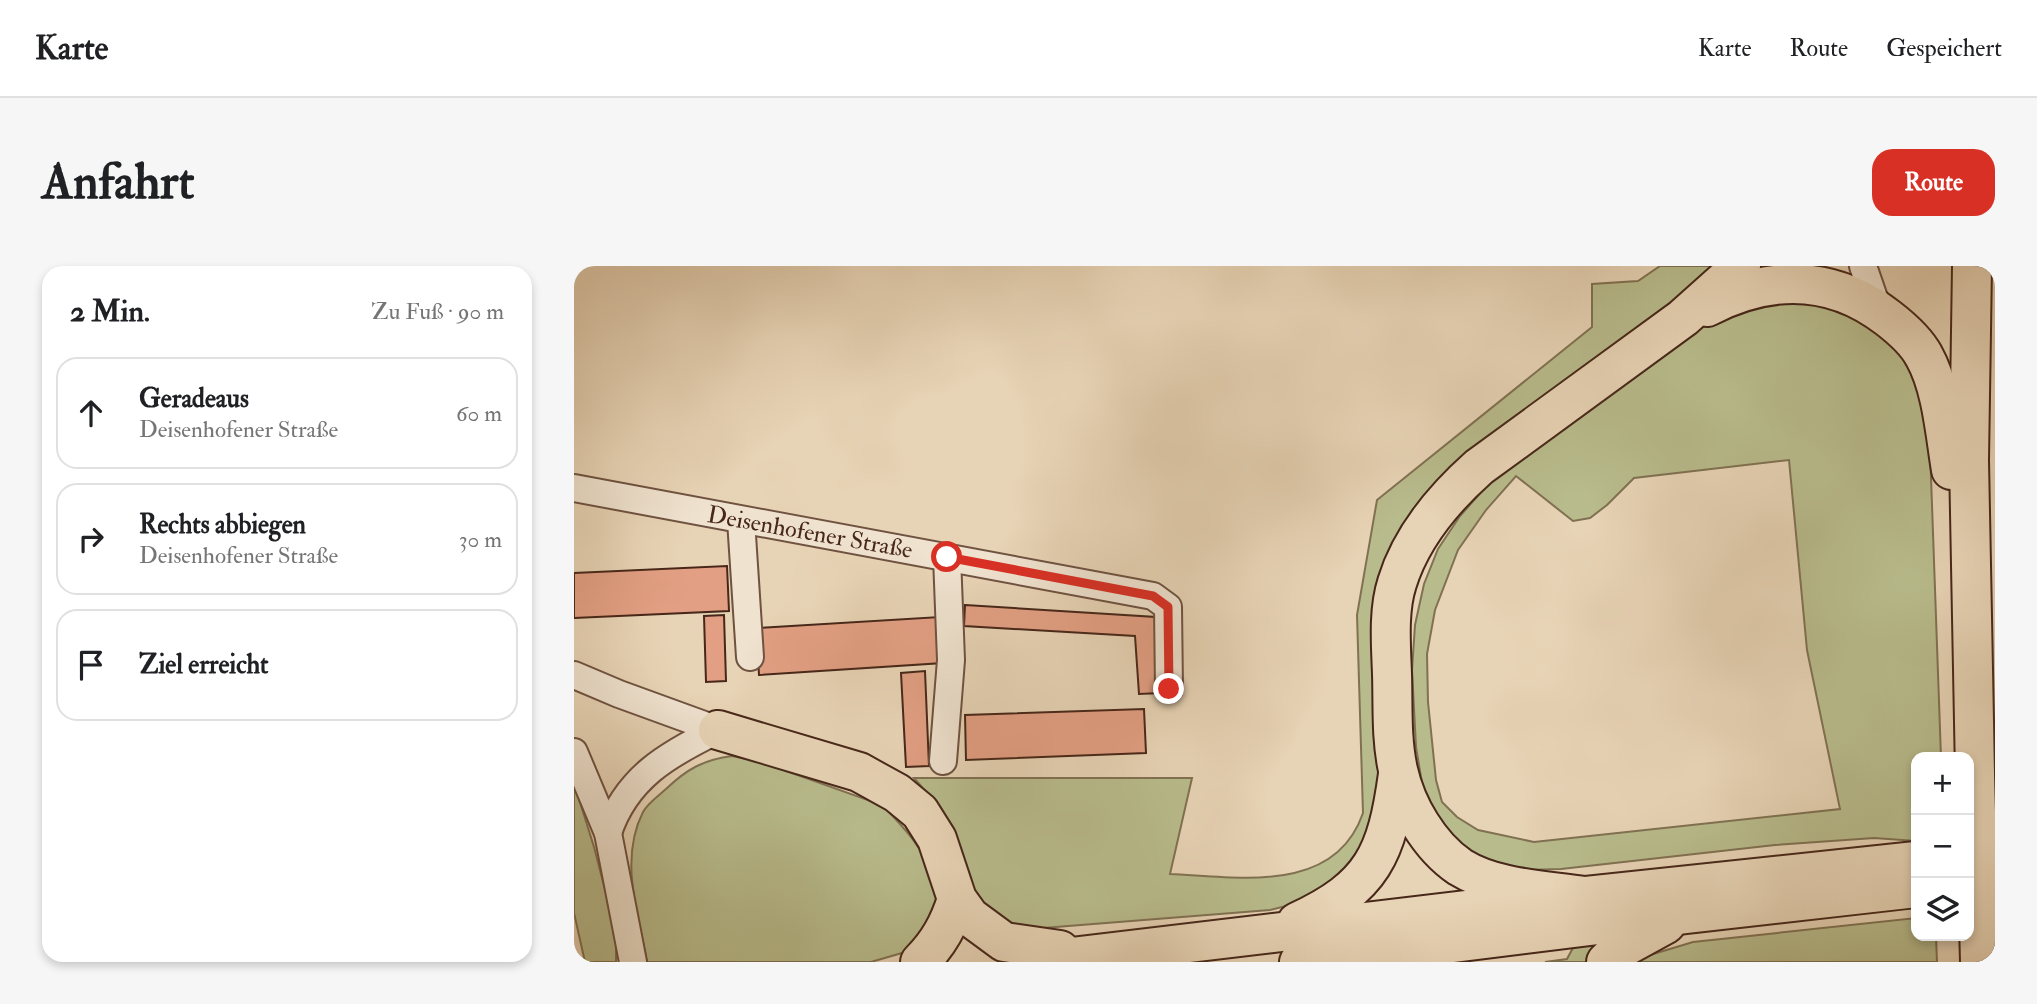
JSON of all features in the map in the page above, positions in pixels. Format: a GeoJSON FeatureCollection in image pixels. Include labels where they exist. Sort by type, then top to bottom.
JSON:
{"type":"FeatureCollection","features":[{"type":"Feature","properties":{"kind":"highway"},"geometry":{"type":"LineString","coordinates":[[1276,932],[1326,909],[1351,891],[1374,863],[1391,818],[1398,771],[1391,662],[1393,601],[1402,568],[1419,534],[1436,510],[1479,467],[1683,318],[1741,266]]}},
{"type":"Feature","properties":{"kind":"highway"},"geometry":{"type":"LineString","coordinates":[[1960,266],[1958,511],[1968,752]]}},
{"type":"Feature","properties":{"kind":"highway"},"geometry":{"type":"LineString","coordinates":[[1969,752],[1972,266]]}},
{"type":"Feature","properties":{"kind":"highway"},"geometry":{"type":"LineString","coordinates":[[1683,318],[1725,297],[1760,288],[1797,284],[1842,291],[1865,301],[1885,315],[1899,326],[1924,356],[1939,397],[1958,511]]}},
{"type":"Feature","properties":{"kind":"highway"},"geometry":{"type":"LineString","coordinates":[[718,730],[859,772],[898,793],[920,812],[937,839],[957,899],[970,917],[1004,942],[1054,950],[1104,952]]}},
{"type":"Feature","properties":{"kind":"highway"},"geometry":{"type":"LineString","coordinates":[[1398,771],[1415,816],[1441,850],[1458,865],[1477,876],[1508,884],[1584,897]]}},
{"type":"Feature","properties":{"kind":"highway"},"geometry":{"type":"LineString","coordinates":[[1972,815],[1980,962]]}},
{"type":"Feature","properties":{"kind":"highway"},"geometry":{"type":"LineString","coordinates":[[1974,854],[1995,852]]}},
{"type":"Feature","properties":{"kind":"highway"},"geometry":{"type":"LineString","coordinates":[[1029,962],[1911,861]]}},
{"type":"Feature","properties":{"kind":"highway"},"geometry":{"type":"LineString","coordinates":[[1974,881],[1995,879]]}},
{"type":"Feature","properties":{"kind":"highway"},"geometry":{"type":"LineString","coordinates":[[1299,962],[1911,889]]}},
{"type":"Feature","properties":{"kind":"highway"},"geometry":{"type":"LineString","coordinates":[[920,962],[938,943],[948,926],[957,899]]}},
{"type":"Feature","properties":{"kind":"highway"},"geometry":{"type":"LineString","coordinates":[[1606,962],[1631,942],[1687,914]]}},
{"type":"Feature","properties":{"kind":"highway"},"geometry":{"type":"LineString","coordinates":[[1967,941],[1968,962]]}},
{"type":"Feature","properties":{"kind":"street"},"geometry":{"type":"LineString","coordinates":[[1863,266],[1874,298],[1885,315]]}},
{"type":"Feature","properties":{"kind":"street","name":"Deisenhofener Straße"},"geometry":{"type":"LineString","coordinates":[[574,488],[1153,596],[1168,607],[1169,689]]}},
{"type":"Feature","properties":{"kind":"street"},"geometry":{"type":"LineString","coordinates":[[741,520],[750,657]]}},
{"type":"Feature","properties":{"kind":"street"},"geometry":{"type":"LineString","coordinates":[[943,761],[951,660],[947,557]]}},
{"type":"Feature","properties":{"kind":"street"},"geometry":{"type":"LineString","coordinates":[[574,675],[718,730]]}},
{"type":"Feature","properties":{"kind":"street"},"geometry":{"type":"LineString","coordinates":[[608,833],[616,809],[643,776],[681,748],[718,730]]}},
{"type":"Feature","properties":{"kind":"street"},"geometry":{"type":"LineString","coordinates":[[574,752],[608,833],[632,962]]}},
{"type":"Feature","properties":{"kind":"green space"},"geometry":{"type":"Polygon","coordinates":[[[1660,266],[1724,266],[1411,520],[1384,805],[1365,862],[1306,901],[1270,910],[1018,930],[980,907],[942,810],[914,778],[1192,778],[1170,874],[1254,878],[1308,869],[1331,858],[1349,839],[1363,813],[1357,615],[1377,500],[1592,327],[1592,284],[1638,281],[1660,266]]]}},
{"type":"Feature","properties":{"kind":"green space"},"geometry":{"type":"Polygon","coordinates":[[[1814,300],[1885,329],[1919,377],[1930,449],[1941,752],[1911,752],[1911,841],[1874,838],[1775,845],[1561,869],[1522,870],[1490,864],[1462,850],[1426,802],[1416,747],[1412,670],[1415,625],[1424,584],[1438,549],[1460,516],[1491,481],[1691,333],[1743,305],[1814,300]],[[1789,460],[1634,478],[1590,518],[1573,521],[1516,476],[1486,510],[1458,550],[1435,610],[1427,654],[1428,702],[1436,780],[1442,802],[1457,817],[1478,830],[1534,842],[1840,809],[1807,650],[1789,460]]]}},
{"type":"Feature","properties":{"kind":"green space"},"geometry":{"type":"Polygon","coordinates":[[[732,756],[761,762],[882,805],[890,813],[920,850],[935,882],[939,914],[915,946],[902,953],[871,962],[647,962],[635,906],[631,867],[636,830],[643,812],[653,800],[688,771],[712,760],[732,756]]]}},
{"type":"Feature","properties":{"kind":"green space"},"geometry":{"type":"Polygon","coordinates":[[[574,783],[616,932],[616,962],[585,962],[574,913],[574,783]]]}},
{"type":"Feature","properties":{"kind":"green space"},"geometry":{"type":"Polygon","coordinates":[[[1911,919],[1911,941],[1936,941],[1937,962],[1635,962],[1640,958],[1693,942],[1911,919]]]}},
{"type":"Feature","properties":{"kind":"green space"},"geometry":{"type":"Polygon","coordinates":[[[1619,938],[1589,962],[1545,962],[1567,959],[1575,944],[1619,938]]]}},
{"type":"Feature","properties":{"kind":"building"},"geometry":{"type":"Polygon","coordinates":[[[727,566],[729,611],[574,618],[574,573],[727,566]]]}},
{"type":"Feature","properties":{"kind":"building"},"geometry":{"type":"Polygon","coordinates":[[[965,605],[1156,617],[1161,693],[1139,694],[1135,636],[964,626],[965,605]]]}},
{"type":"Feature","properties":{"kind":"building"},"geometry":{"type":"Polygon","coordinates":[[[724,615],[726,681],[706,682],[704,616],[724,615]]]}},
{"type":"Feature","properties":{"kind":"building"},"geometry":{"type":"Polygon","coordinates":[[[940,617],[943,663],[759,675],[756,628],[940,617]]]}},
{"type":"Feature","properties":{"kind":"building"},"geometry":{"type":"Polygon","coordinates":[[[925,671],[929,766],[906,767],[901,673],[925,671]]]}},
{"type":"Feature","properties":{"kind":"building"},"geometry":{"type":"Polygon","coordinates":[[[1144,709],[1146,753],[966,760],[965,715],[1144,709]]]}},
{"type":"Feature","properties":{"kind":"route"},"geometry":{"type":"LineString","coordinates":[[947,557],[1153,596],[1168,607],[1169,689]]}}]}
